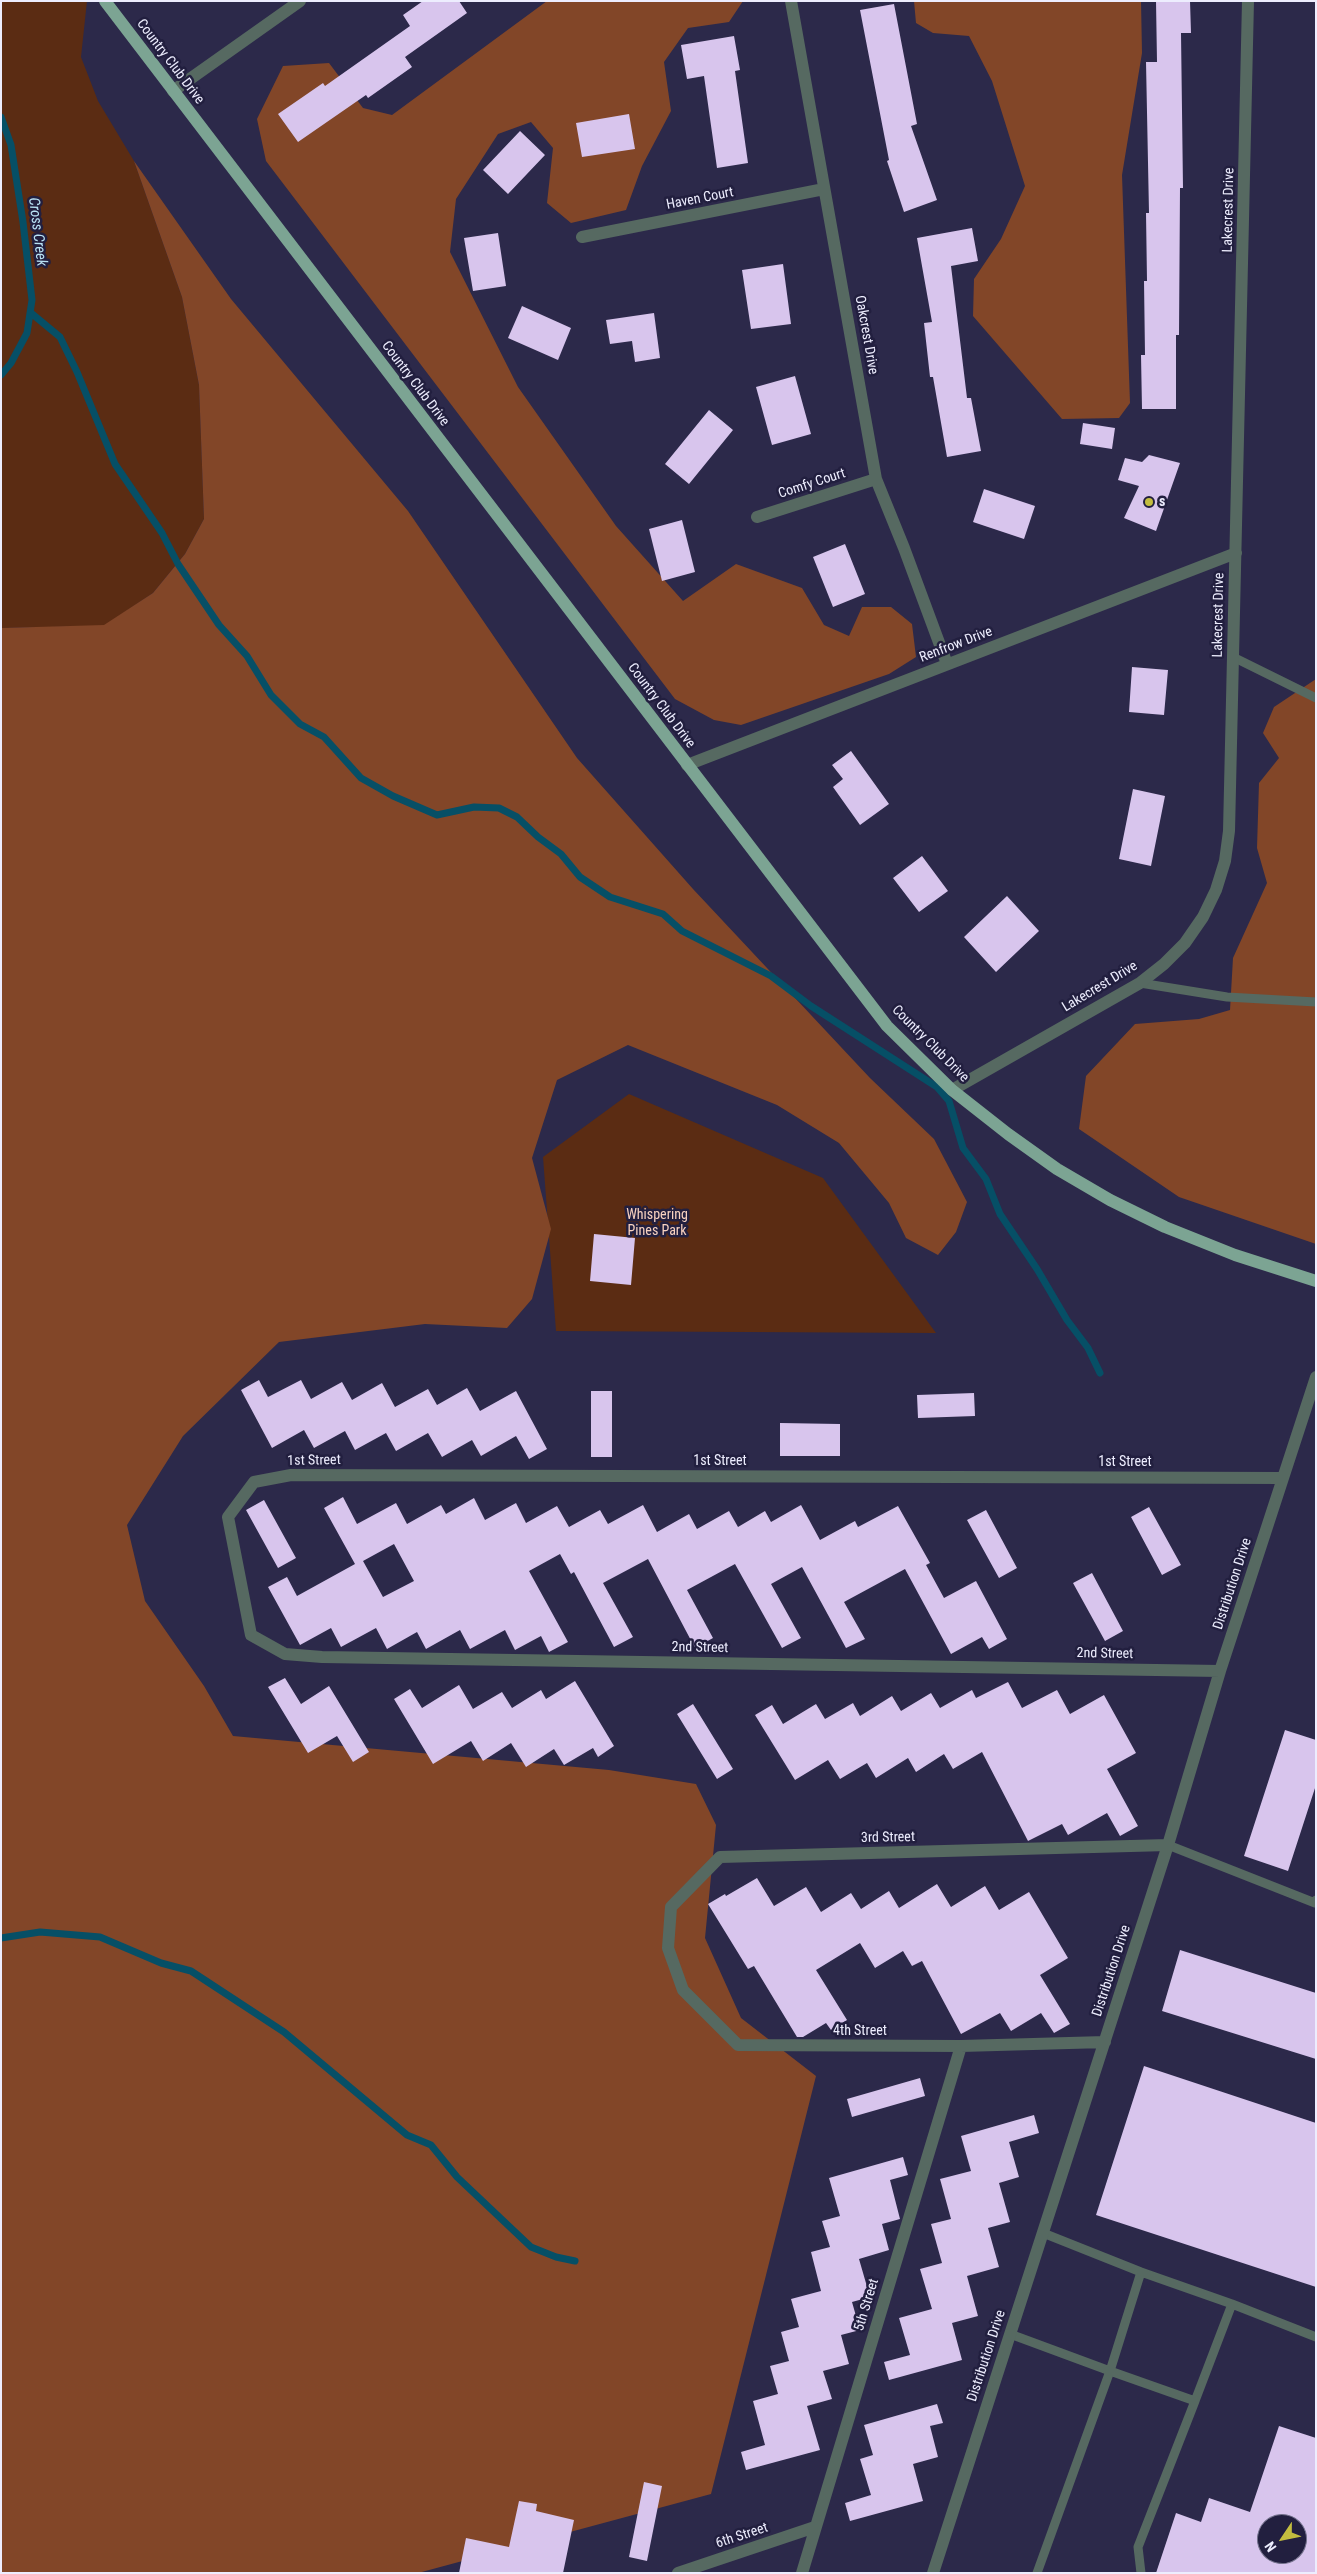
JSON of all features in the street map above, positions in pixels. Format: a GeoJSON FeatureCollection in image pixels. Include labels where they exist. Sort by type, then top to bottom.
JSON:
{"type":"FeatureCollection","features":[{"type":"Feature","properties":{"kind":"main road","name":"Country Club Drive"},"geometry":{"type":"LineString","coordinates":[[105,1],[887,1026],[952,1090],[1036,1154],[1110,1200],[1165,1227],[1235,1255],[1316,1281]]}},
{"type":"Feature","properties":{"kind":"street"},"geometry":{"type":"LineString","coordinates":[[173,91],[300,1]]}},
{"type":"Feature","properties":{"kind":"street","name":"Oakcrest Drive"},"geometry":{"type":"LineString","coordinates":[[790,1],[876,479],[947,664]]}},
{"type":"Feature","properties":{"kind":"street","name":"Lakecrest Drive"},"geometry":{"type":"LineString","coordinates":[[952,1090],[1140,983],[1164,964],[1185,943],[1199,924],[1216,890],[1225,861],[1229,831],[1248,1]]}},
{"type":"Feature","properties":{"kind":"street","name":"Haven Court"},"geometry":{"type":"LineString","coordinates":[[582,238],[824,189]]}},
{"type":"Feature","properties":{"kind":"street","name":"Comfy Court"},"geometry":{"type":"LineString","coordinates":[[757,517],[876,479]]}},
{"type":"Feature","properties":{"kind":"street","name":"Renfrow Drive"},"geometry":{"type":"LineString","coordinates":[[687,765],[1236,553]]}},
{"type":"Feature","properties":{"kind":"street","name":"Distribution Drive"},"geometry":{"type":"LineString","coordinates":[[933,2573],[1105,2042],[1168,1845],[1220,1671],[1316,1377]]}},
{"type":"Feature","properties":{"kind":"street","name":"1st Street"},"geometry":{"type":"LineString","coordinates":[[239,1569],[228,1517],[254,1482],[291,1475],[1283,1478]]}},
{"type":"Feature","properties":{"kind":"street","name":"2nd Street"},"geometry":{"type":"LineString","coordinates":[[239,1569],[251,1635],[285,1654],[322,1657],[1220,1671]]}},
{"type":"Feature","properties":{"kind":"street","name":"3rd Street"},"geometry":{"type":"LineString","coordinates":[[668,1948],[671,1907],[720,1857],[1168,1845]]}},
{"type":"Feature","properties":{"kind":"street","name":"4th Street"},"geometry":{"type":"LineString","coordinates":[[668,1948],[683,1990],[738,2045],[961,2046],[1105,2042]]}},
{"type":"Feature","properties":{"kind":"street","name":"5th Street"},"geometry":{"type":"LineString","coordinates":[[802,2573],[961,2046]]}},
{"type":"Feature","properties":{"kind":"street","name":"6th Street"},"geometry":{"type":"LineString","coordinates":[[678,2573],[815,2527]]}},
{"type":"Feature","properties":{"kind":"lane"},"geometry":{"type":"LineString","coordinates":[[1233,657],[1316,698]]}},
{"type":"Feature","properties":{"kind":"lane"},"geometry":{"type":"LineString","coordinates":[[1140,983],[1227,997],[1316,1002]]}},
{"type":"Feature","properties":{"kind":"lane"},"geometry":{"type":"LineString","coordinates":[[1168,1845],[1315,1903],[1316,1900]]}},
{"type":"Feature","properties":{"kind":"lane"},"geometry":{"type":"LineString","coordinates":[[1043,2233],[1141,2272],[1232,2304],[1316,2338]]}},
{"type":"Feature","properties":{"kind":"lane"},"geometry":{"type":"LineString","coordinates":[[1037,2573],[1110,2371],[1141,2272]]}},
{"type":"Feature","properties":{"kind":"lane"},"geometry":{"type":"LineString","coordinates":[[1140,2573],[1138,2547],[1232,2304]]}},
{"type":"Feature","properties":{"kind":"lane"},"geometry":{"type":"LineString","coordinates":[[1010,2334],[1195,2401]]}},
{"type":"Feature","properties":{"kind":"green space"},"geometry":{"type":"Polygon","coordinates":[[[1,1],[87,1],[81,57],[98,101],[134,161],[182,297],[199,385],[204,519],[185,554],[153,593],[104,626],[1,628],[1,1]]]}},
{"type":"Feature","properties":{"kind":"green space","name":"Whispering Pines Park"},"geometry":{"type":"Polygon","coordinates":[[[629,1094],[823,1178],[936,1333],[556,1331],[543,1157],[629,1094]]]}},
{"type":"Feature","properties":{"kind":"shaded area"},"geometry":{"type":"Polygon","coordinates":[[[547,1],[743,1],[729,22],[688,28],[664,62],[671,111],[642,166],[626,210],[571,223],[547,203],[553,148],[531,122],[498,134],[456,199],[450,252],[518,387],[616,526],[683,601],[736,564],[802,588],[824,625],[849,636],[862,607],[891,607],[912,624],[916,657],[889,674],[741,725],[714,720],[675,699],[266,161],[257,119],[283,66],[329,63],[363,108],[392,115],[547,1]]]}},
{"type":"Feature","properties":{"kind":"shaded area"},"geometry":{"type":"Polygon","coordinates":[[[914,1],[1141,1],[1142,53],[1122,175],[1130,403],[1119,418],[1062,419],[973,316],[974,279],[1001,239],[1025,186],[992,81],[969,36],[933,33],[916,23],[914,1]]]}},
{"type":"Feature","properties":{"kind":"shaded area"},"geometry":{"type":"Polygon","coordinates":[[[134,161],[231,299],[408,511],[577,758],[693,889],[870,1078],[934,1139],[967,1202],[956,1232],[938,1255],[906,1238],[889,1203],[839,1143],[777,1105],[628,1045],[557,1080],[532,1158],[551,1229],[532,1299],[507,1328],[425,1324],[279,1342],[183,1436],[127,1525],[145,1601],[204,1686],[233,1736],[609,1770],[696,1784],[716,1825],[705,1938],[741,2018],[816,2076],[711,2494],[418,2573],[1,2573],[1,628],[104,625],[153,593],[185,554],[204,519],[199,385],[182,297],[134,161]]]}},
{"type":"Feature","properties":{"kind":"shaded area"},"geometry":{"type":"Polygon","coordinates":[[[1316,679],[1316,1244],[1179,1197],[1079,1129],[1086,1076],[1135,1024],[1199,1019],[1230,1010],[1233,958],[1267,883],[1257,848],[1259,783],[1279,758],[1263,733],[1274,707],[1316,679]]]}},
{"type":"Feature","properties":{"kind":"building"},"geometry":{"type":"Polygon","coordinates":[[[423,1],[459,1],[467,13],[405,57],[412,67],[368,98],[366,95],[298,142],[278,114],[323,83],[325,86],[410,26],[403,15],[423,1]]]}},
{"type":"Feature","properties":{"kind":"building"},"geometry":{"type":"Polygon","coordinates":[[[1156,1],[1190,1],[1191,33],[1181,33],[1183,188],[1180,188],[1179,335],[1176,335],[1176,409],[1142,409],[1141,355],[1145,355],[1144,281],[1147,281],[1146,213],[1149,213],[1146,62],[1157,62],[1156,1]]]}},
{"type":"Feature","properties":{"kind":"building"},"geometry":{"type":"Polygon","coordinates":[[[894,4],[917,124],[911,126],[937,200],[904,212],[887,161],[889,160],[860,10],[894,4]]]}},
{"type":"Feature","properties":{"kind":"building"},"geometry":{"type":"Polygon","coordinates":[[[734,36],[740,70],[735,71],[748,163],[717,168],[704,76],[687,79],[681,45],[734,36]]]}},
{"type":"Feature","properties":{"kind":"building"},"geometry":{"type":"Polygon","coordinates":[[[629,114],[635,149],[582,157],[576,123],[629,114]]]}},
{"type":"Feature","properties":{"kind":"building"},"geometry":{"type":"Polygon","coordinates":[[[520,131],[545,155],[508,194],[483,170],[520,131]]]}},
{"type":"Feature","properties":{"kind":"building"},"geometry":{"type":"Polygon","coordinates":[[[972,228],[978,261],[951,266],[967,398],[971,398],[981,451],[947,457],[933,377],[930,377],[924,323],[932,322],[917,238],[972,228]]]}},
{"type":"Feature","properties":{"kind":"building"},"geometry":{"type":"Polygon","coordinates":[[[498,233],[506,286],[473,291],[464,238],[498,233]]]}},
{"type":"Feature","properties":{"kind":"building"},"geometry":{"type":"Polygon","coordinates":[[[783,264],[791,324],[751,329],[742,270],[783,264]]]}},
{"type":"Feature","properties":{"kind":"building"},"geometry":{"type":"Polygon","coordinates":[[[522,306],[571,328],[558,360],[508,338],[522,306]]]}},
{"type":"Feature","properties":{"kind":"building"},"geometry":{"type":"Polygon","coordinates":[[[654,313],[660,358],[635,362],[632,341],[610,344],[606,320],[654,313]]]}},
{"type":"Feature","properties":{"kind":"building"},"geometry":{"type":"Polygon","coordinates":[[[795,376],[811,434],[772,445],[756,387],[795,376]]]}},
{"type":"Feature","properties":{"kind":"building"},"geometry":{"type":"Polygon","coordinates":[[[709,410],[733,430],[689,484],[665,464],[709,410]]]}},
{"type":"Feature","properties":{"kind":"building"},"geometry":{"type":"Polygon","coordinates":[[[1083,423],[1115,428],[1112,449],[1080,444],[1083,423]]]}},
{"type":"Feature","properties":{"kind":"building","name":"s"},"geometry":{"type":"Polygon","coordinates":[[[1149,455],[1180,463],[1156,531],[1124,518],[1139,486],[1118,480],[1125,458],[1142,462],[1149,455]]]}},
{"type":"Feature","properties":{"kind":"building"},"geometry":{"type":"Polygon","coordinates":[[[984,489],[1035,506],[1024,539],[973,522],[984,489]]]}},
{"type":"Feature","properties":{"kind":"building"},"geometry":{"type":"Polygon","coordinates":[[[682,520],[695,572],[662,581],[649,529],[682,520]]]}},
{"type":"Feature","properties":{"kind":"building"},"geometry":{"type":"Polygon","coordinates":[[[845,544],[865,594],[833,607],[813,557],[845,544]]]}},
{"type":"Feature","properties":{"kind":"building"},"geometry":{"type":"Polygon","coordinates":[[[1132,667],[1168,670],[1164,715],[1129,712],[1132,667]]]}},
{"type":"Feature","properties":{"kind":"building"},"geometry":{"type":"Polygon","coordinates":[[[851,751],[889,804],[860,825],[833,787],[843,779],[832,765],[851,751]]]}},
{"type":"Feature","properties":{"kind":"building"},"geometry":{"type":"Polygon","coordinates":[[[1133,789],[1165,796],[1151,866],[1119,859],[1133,789]]]}},
{"type":"Feature","properties":{"kind":"building"},"geometry":{"type":"Polygon","coordinates":[[[922,856],[948,891],[919,912],[893,878],[922,856]]]}},
{"type":"Feature","properties":{"kind":"building"},"geometry":{"type":"Polygon","coordinates":[[[1007,896],[1039,931],[996,972],[964,937],[1007,896]]]}},
{"type":"Feature","properties":{"kind":"building"},"geometry":{"type":"Polygon","coordinates":[[[594,1234],[635,1238],[631,1285],[590,1281],[594,1234]]]}},
{"type":"Feature","properties":{"kind":"building"},"geometry":{"type":"Polygon","coordinates":[[[259,1380],[268,1397],[301,1380],[311,1399],[342,1382],[352,1400],[382,1383],[395,1407],[428,1389],[437,1405],[467,1388],[480,1411],[516,1391],[547,1449],[529,1459],[516,1436],[481,1456],[472,1440],[442,1457],[428,1433],[396,1451],[386,1433],[355,1450],[345,1431],[314,1448],[304,1430],[272,1448],[241,1390],[259,1380]]]}},
{"type":"Feature","properties":{"kind":"building"},"geometry":{"type":"Polygon","coordinates":[[[591,1391],[612,1391],[612,1457],[591,1457],[591,1391]]]}},
{"type":"Feature","properties":{"kind":"building"},"geometry":{"type":"Polygon","coordinates":[[[974,1393],[975,1416],[918,1418],[917,1395],[974,1393]]]}},
{"type":"Feature","properties":{"kind":"building"},"geometry":{"type":"Polygon","coordinates":[[[780,1423],[840,1424],[840,1456],[780,1456],[780,1423]]]}},
{"type":"Feature","properties":{"kind":"building"},"geometry":{"type":"Polygon","coordinates":[[[343,1497],[357,1524],[396,1503],[407,1524],[441,1505],[446,1514],[474,1498],[485,1520],[516,1503],[526,1523],[557,1506],[569,1527],[600,1510],[608,1524],[643,1505],[657,1532],[689,1514],[697,1529],[729,1511],[738,1527],[765,1511],[771,1522],[801,1505],[820,1540],[855,1521],[858,1527],[898,1506],[930,1563],[926,1565],[944,1598],[976,1581],[1007,1639],[989,1649],[982,1637],[951,1654],[905,1569],[844,1602],[865,1639],[846,1648],[802,1567],[771,1584],[801,1638],[782,1648],[735,1564],[687,1590],[713,1638],[695,1648],[648,1559],[603,1583],[633,1637],[614,1647],[574,1572],[571,1574],[560,1554],[529,1571],[568,1642],[549,1652],[541,1636],[515,1650],[505,1630],[470,1649],[460,1630],[426,1649],[417,1632],[387,1649],[376,1628],[341,1647],[331,1628],[300,1645],[268,1587],[287,1577],[297,1596],[355,1564],[324,1508],[343,1497]],[[394,1544],[363,1561],[383,1597],[414,1581],[394,1544]]]}},
{"type":"Feature","properties":{"kind":"building"},"geometry":{"type":"Polygon","coordinates":[[[264,1500],[296,1558],[278,1568],[246,1510],[264,1500]]]}},
{"type":"Feature","properties":{"kind":"building"},"geometry":{"type":"Polygon","coordinates":[[[1149,1507],[1181,1565],[1162,1575],[1131,1517],[1149,1507]]]}},
{"type":"Feature","properties":{"kind":"building"},"geometry":{"type":"Polygon","coordinates":[[[986,1510],[1017,1568],[999,1578],[967,1520],[986,1510]]]}},
{"type":"Feature","properties":{"kind":"building"},"geometry":{"type":"Polygon","coordinates":[[[1092,1573],[1123,1631],[1105,1641],[1073,1583],[1092,1573]]]}},
{"type":"Feature","properties":{"kind":"building"},"geometry":{"type":"Polygon","coordinates":[[[285,1678],[301,1704],[329,1686],[369,1752],[353,1762],[337,1736],[308,1753],[268,1687],[285,1678]]]}},
{"type":"Feature","properties":{"kind":"building"},"geometry":{"type":"Polygon","coordinates":[[[575,1681],[614,1746],[598,1757],[593,1748],[564,1765],[554,1749],[526,1767],[511,1743],[483,1761],[471,1741],[433,1764],[394,1699],[410,1689],[422,1708],[459,1685],[473,1709],[502,1692],[512,1708],[541,1690],[546,1699],[575,1681]]]}},
{"type":"Feature","properties":{"kind":"building"},"geometry":{"type":"Polygon","coordinates":[[[1008,1682],[1022,1708],[1057,1690],[1070,1714],[1104,1695],[1136,1753],[1107,1769],[1138,1826],[1120,1836],[1107,1813],[1068,1835],[1062,1824],[1028,1841],[982,1752],[953,1769],[944,1754],[916,1772],[908,1758],[876,1778],[867,1763],[840,1779],[828,1760],[795,1780],[755,1715],[772,1705],[783,1724],[816,1704],[825,1719],[853,1703],[860,1716],[892,1696],[901,1711],[931,1693],[940,1708],[972,1690],[976,1698],[1008,1682]]]}},
{"type":"Feature","properties":{"kind":"building"},"geometry":{"type":"Polygon","coordinates":[[[693,1704],[733,1769],[717,1779],[677,1714],[693,1704]]]}},
{"type":"Feature","properties":{"kind":"building"},"geometry":{"type":"Polygon","coordinates":[[[1285,1730],[1316,1740],[1316,1785],[1288,1871],[1244,1856],[1285,1730]]]}},
{"type":"Feature","properties":{"kind":"building"},"geometry":{"type":"Polygon","coordinates":[[[757,1878],[774,1906],[806,1887],[821,1912],[851,1893],[861,1909],[889,1891],[899,1908],[937,1884],[951,1907],[985,1886],[999,1910],[1029,1892],[1068,1958],[1040,1975],[1070,2024],[1054,2033],[1041,2013],[1011,2031],[1000,2013],[961,2034],[922,1961],[912,1966],[903,1951],[875,1968],[860,1943],[816,1970],[847,2020],[831,2030],[826,2023],[803,2037],[797,2037],[754,1966],[748,1969],[708,1904],[757,1878]]]}},
{"type":"Feature","properties":{"kind":"building"},"geometry":{"type":"Polygon","coordinates":[[[1180,1950],[1316,1993],[1316,2059],[1162,2011],[1180,1950]]]}},
{"type":"Feature","properties":{"kind":"building"},"geometry":{"type":"Polygon","coordinates":[[[1144,2066],[1316,2123],[1316,2287],[1096,2215],[1144,2066]]]}},
{"type":"Feature","properties":{"kind":"building"},"geometry":{"type":"Polygon","coordinates":[[[920,2078],[925,2096],[852,2117],[847,2099],[920,2078]]]}},
{"type":"Feature","properties":{"kind":"building"},"geometry":{"type":"Polygon","coordinates":[[[1034,2115],[1039,2133],[1009,2142],[1019,2177],[999,2183],[1010,2222],[988,2228],[999,2267],[967,2276],[978,2316],[952,2323],[962,2360],[889,2380],[884,2362],[910,2355],[899,2318],[932,2309],[920,2269],[942,2263],[931,2224],[951,2219],[940,2179],[971,2171],[961,2136],[1034,2115]]]}},
{"type":"Feature","properties":{"kind":"building"},"geometry":{"type":"Polygon","coordinates":[[[903,2157],[908,2175],[890,2180],[900,2219],[882,2224],[889,2250],[859,2259],[870,2297],[852,2302],[860,2330],[841,2335],[849,2364],[823,2371],[832,2399],[807,2406],[820,2450],[746,2470],[741,2452],[765,2445],[753,2401],[778,2394],[770,2366],[789,2361],[781,2332],[799,2327],[791,2299],[821,2291],[811,2252],[830,2247],[822,2221],[840,2216],[829,2178],[903,2157]]]}},
{"type":"Feature","properties":{"kind":"building"},"geometry":{"type":"Polygon","coordinates":[[[937,2404],[943,2423],[930,2426],[938,2457],[913,2464],[923,2501],[850,2521],[845,2503],[871,2495],[860,2459],[873,2455],[864,2425],[937,2404]]]}},
{"type":"Feature","properties":{"kind":"building"},"geometry":{"type":"Polygon","coordinates":[[[1279,2426],[1316,2438],[1316,2573],[1156,2573],[1176,2513],[1201,2522],[1209,2498],[1250,2512],[1279,2426]]]}},
{"type":"Feature","properties":{"kind":"building"},"geometry":{"type":"Polygon","coordinates":[[[644,2482],[662,2486],[647,2561],[629,2557],[644,2482]]]}},
{"type":"Feature","properties":{"kind":"building"},"geometry":{"type":"Polygon","coordinates":[[[519,2501],[537,2504],[536,2511],[574,2520],[563,2573],[459,2573],[466,2538],[509,2547],[519,2501]]]}},
{"type":"Feature","properties":{"kind":"waterway","name":"Cross Creek"},"geometry":{"type":"LineString","coordinates":[[1,117],[11,145],[23,222],[32,300],[27,333],[11,363],[1,375]]}},
{"type":"Feature","properties":{"kind":"waterway"},"geometry":{"type":"LineString","coordinates":[[31,313],[60,337],[77,372],[115,464],[162,533],[178,564],[219,625],[247,656],[271,695],[300,724],[324,737],[361,778],[393,796],[437,815],[474,807],[499,808],[517,817],[538,837],[561,854],[580,877],[610,897],[663,914],[682,931],[771,976],[811,1006],[937,1087],[949,1101],[963,1148],[986,1179],[1000,1214],[1037,1269],[1067,1320],[1088,1348],[1100,1373]]}},
{"type":"Feature","properties":{"kind":"waterway"},"geometry":{"type":"LineString","coordinates":[[1,1938],[40,1932],[100,1937],[161,1963],[191,1971],[284,2032],[407,2135],[431,2145],[457,2177],[531,2247],[556,2257],[575,2261]]}},
{"type":"Feature","properties":{"kind":"place","name":"s"},"geometry":{"type":"Point","coordinates":[1149,502]}}]}
